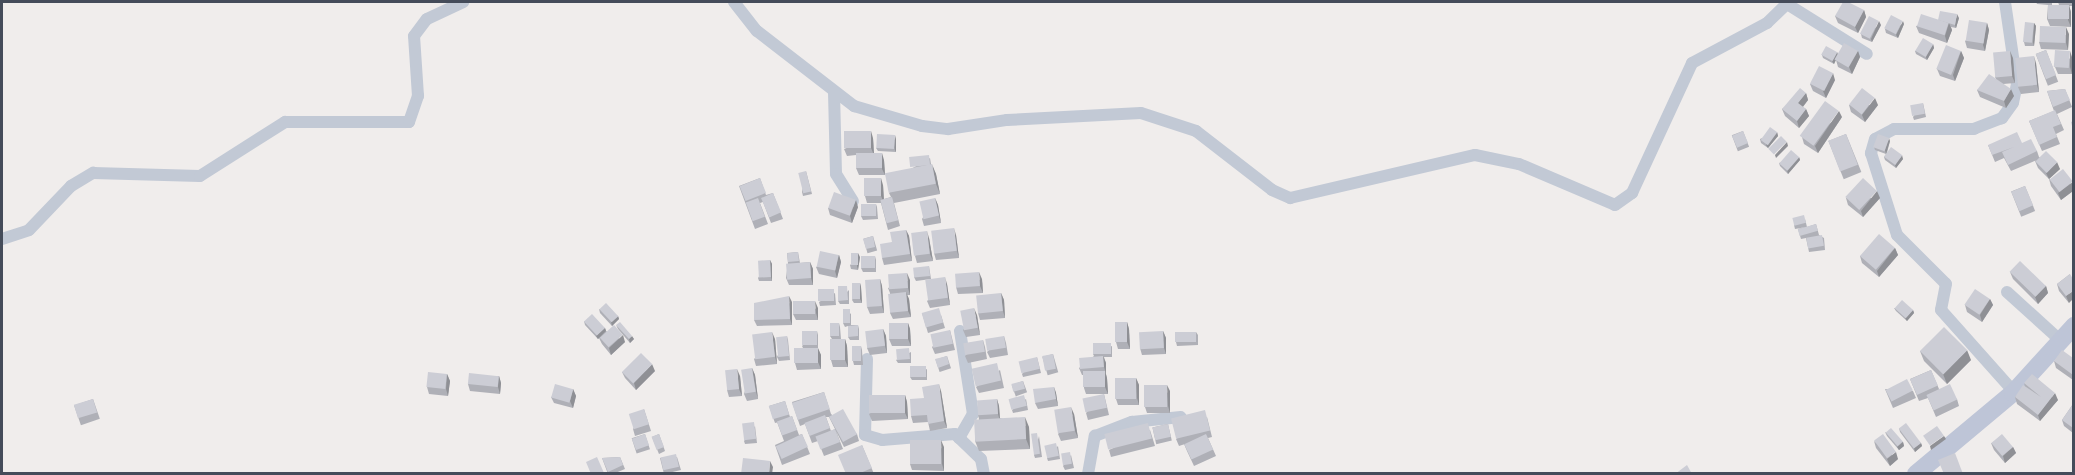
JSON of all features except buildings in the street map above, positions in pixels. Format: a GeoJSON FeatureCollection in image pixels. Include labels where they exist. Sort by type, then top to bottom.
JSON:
{"type":"FeatureCollection","features":[{"type":"Feature","properties":{"kind":"street"},"geometry":{"type":"LineString","coordinates":[[2,239],[29,230],[71,186],[93,173],[200,176],[285,122],[408,122],[418,103],[414,36],[427,19],[463,2]]}},
{"type":"Feature","properties":{"kind":"street"},"geometry":{"type":"LineString","coordinates":[[734,2],[758,31],[854,106],[935,129],[1112,112],[1150,115],[1196,131],[1272,190],[1290,198],[1475,154],[1512,162],[1623,205],[1692,63],[1760,27],[1788,3],[1867,54]]}},
{"type":"Feature","properties":{"kind":"street"},"geometry":{"type":"LineString","coordinates":[[2005,2],[2017,84],[2013,103],[2002,118],[1974,129],[1894,129],[1875,139],[1871,153],[1897,235],[1946,284],[1941,310],[2014,392]]}},
{"type":"Feature","properties":{"kind":"street"},"geometry":{"type":"LineString","coordinates":[[834,92],[836,174],[853,201]]}},
{"type":"Feature","properties":{"kind":"street"},"geometry":{"type":"LineString","coordinates":[[2007,292],[2060,340]]}},
{"type":"Feature","properties":{"kind":"street"},"geometry":{"type":"LineString","coordinates":[[1916,474],[2014,392],[2073,326]]}},
{"type":"Feature","properties":{"kind":"street"},"geometry":{"type":"LineString","coordinates":[[959,438],[973,414],[960,331]]}},
{"type":"Feature","properties":{"kind":"street"},"geometry":{"type":"LineString","coordinates":[[867,359],[865,435],[882,440],[946,434],[959,438],[981,459],[984,474]]}},
{"type":"Feature","properties":{"kind":"street"},"geometry":{"type":"LineString","coordinates":[[1088,474],[1095,436],[1131,422],[1181,417]]}}]}
